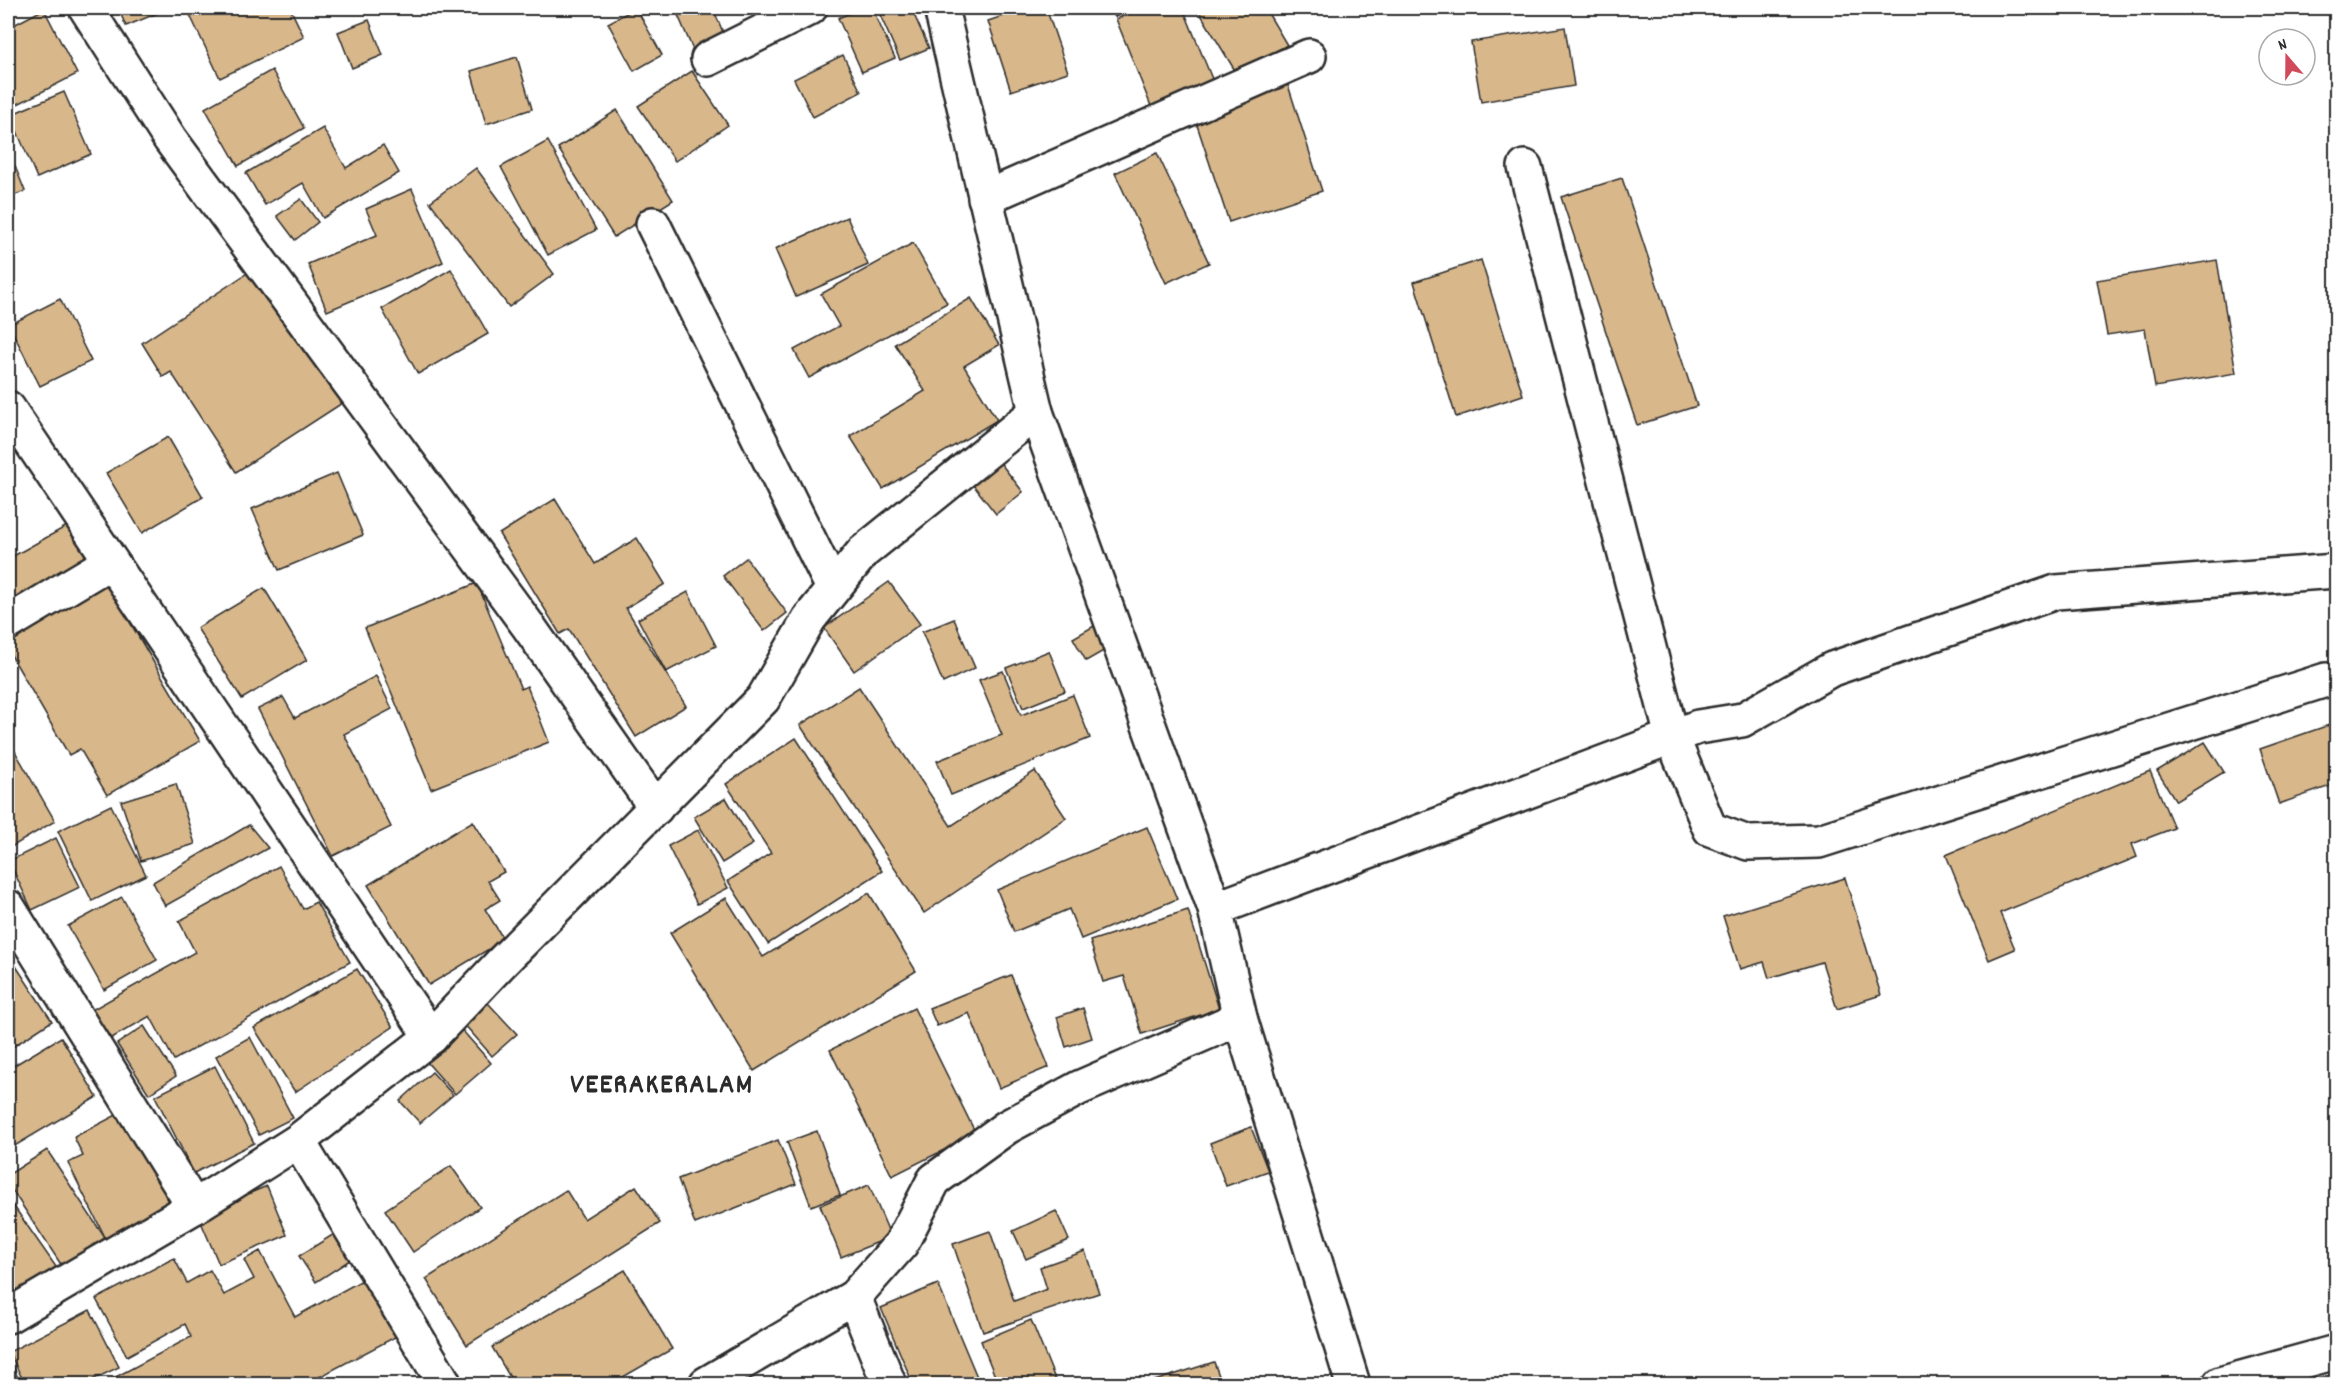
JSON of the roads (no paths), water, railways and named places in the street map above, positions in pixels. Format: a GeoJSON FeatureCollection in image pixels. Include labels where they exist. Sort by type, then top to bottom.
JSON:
{"type":"FeatureCollection","features":[{"type":"Feature","properties":{"kind":"street"},"geometry":{"type":"LineString","coordinates":[[86,8],[170,139],[529,627],[656,808]]}},
{"type":"Feature","properties":{"kind":"street"},"geometry":{"type":"LineString","coordinates":[[708,59],[810,8]]}},
{"type":"Feature","properties":{"kind":"street"},"geometry":{"type":"LineString","coordinates":[[941,8],[1036,412],[1215,909],[1240,1018],[1353,1384]]}},
{"type":"Feature","properties":{"kind":"street"},"geometry":{"type":"LineString","coordinates":[[985,198],[1309,56]]}},
{"type":"Feature","properties":{"kind":"street"},"geometry":{"type":"LineString","coordinates":[[1525,167],[1672,737],[1710,829],[1748,843],[1819,841],[2326,680]]}},
{"type":"Feature","properties":{"kind":"street"},"geometry":{"type":"LineString","coordinates":[[652,224],[833,588]]}},
{"type":"Feature","properties":{"kind":"street"},"geometry":{"type":"LineString","coordinates":[[8,408],[431,1037]]}},
{"type":"Feature","properties":{"kind":"street"},"geometry":{"type":"LineString","coordinates":[[8,1316],[194,1207],[298,1141],[431,1037],[502,962],[763,699],[809,619],[863,552],[1036,412]]}},
{"type":"Feature","properties":{"kind":"street"},"geometry":{"type":"LineString","coordinates":[[8,623],[110,562]]}},
{"type":"Feature","properties":{"kind":"street"},"geometry":{"type":"LineString","coordinates":[[1215,909],[1698,727],[1742,720],[1832,669],[2056,592],[2337,571]]}},
{"type":"Feature","properties":{"kind":"street"},"geometry":{"type":"LineString","coordinates":[[8,907],[194,1207]]}},
{"type":"Feature","properties":{"kind":"street"},"geometry":{"type":"LineString","coordinates":[[706,1384],[854,1298],[901,1244],[934,1180],[1007,1127],[1069,1094],[1240,1018]]}},
{"type":"Feature","properties":{"kind":"street"},"geometry":{"type":"LineString","coordinates":[[298,1141],[442,1383]]}},
{"type":"Feature","properties":{"kind":"street"},"geometry":{"type":"LineString","coordinates":[[854,1298],[889,1384]]}},
{"type":"Feature","properties":{"kind":"street"},"geometry":{"type":"LineString","coordinates":[[2238,1382],[2337,1352]]}},
{"type":"Feature","properties":{"kind":"district","name":"VEERAKERALAM"},"geometry":{"type":"Point","coordinates":[662,1087]}}]}
